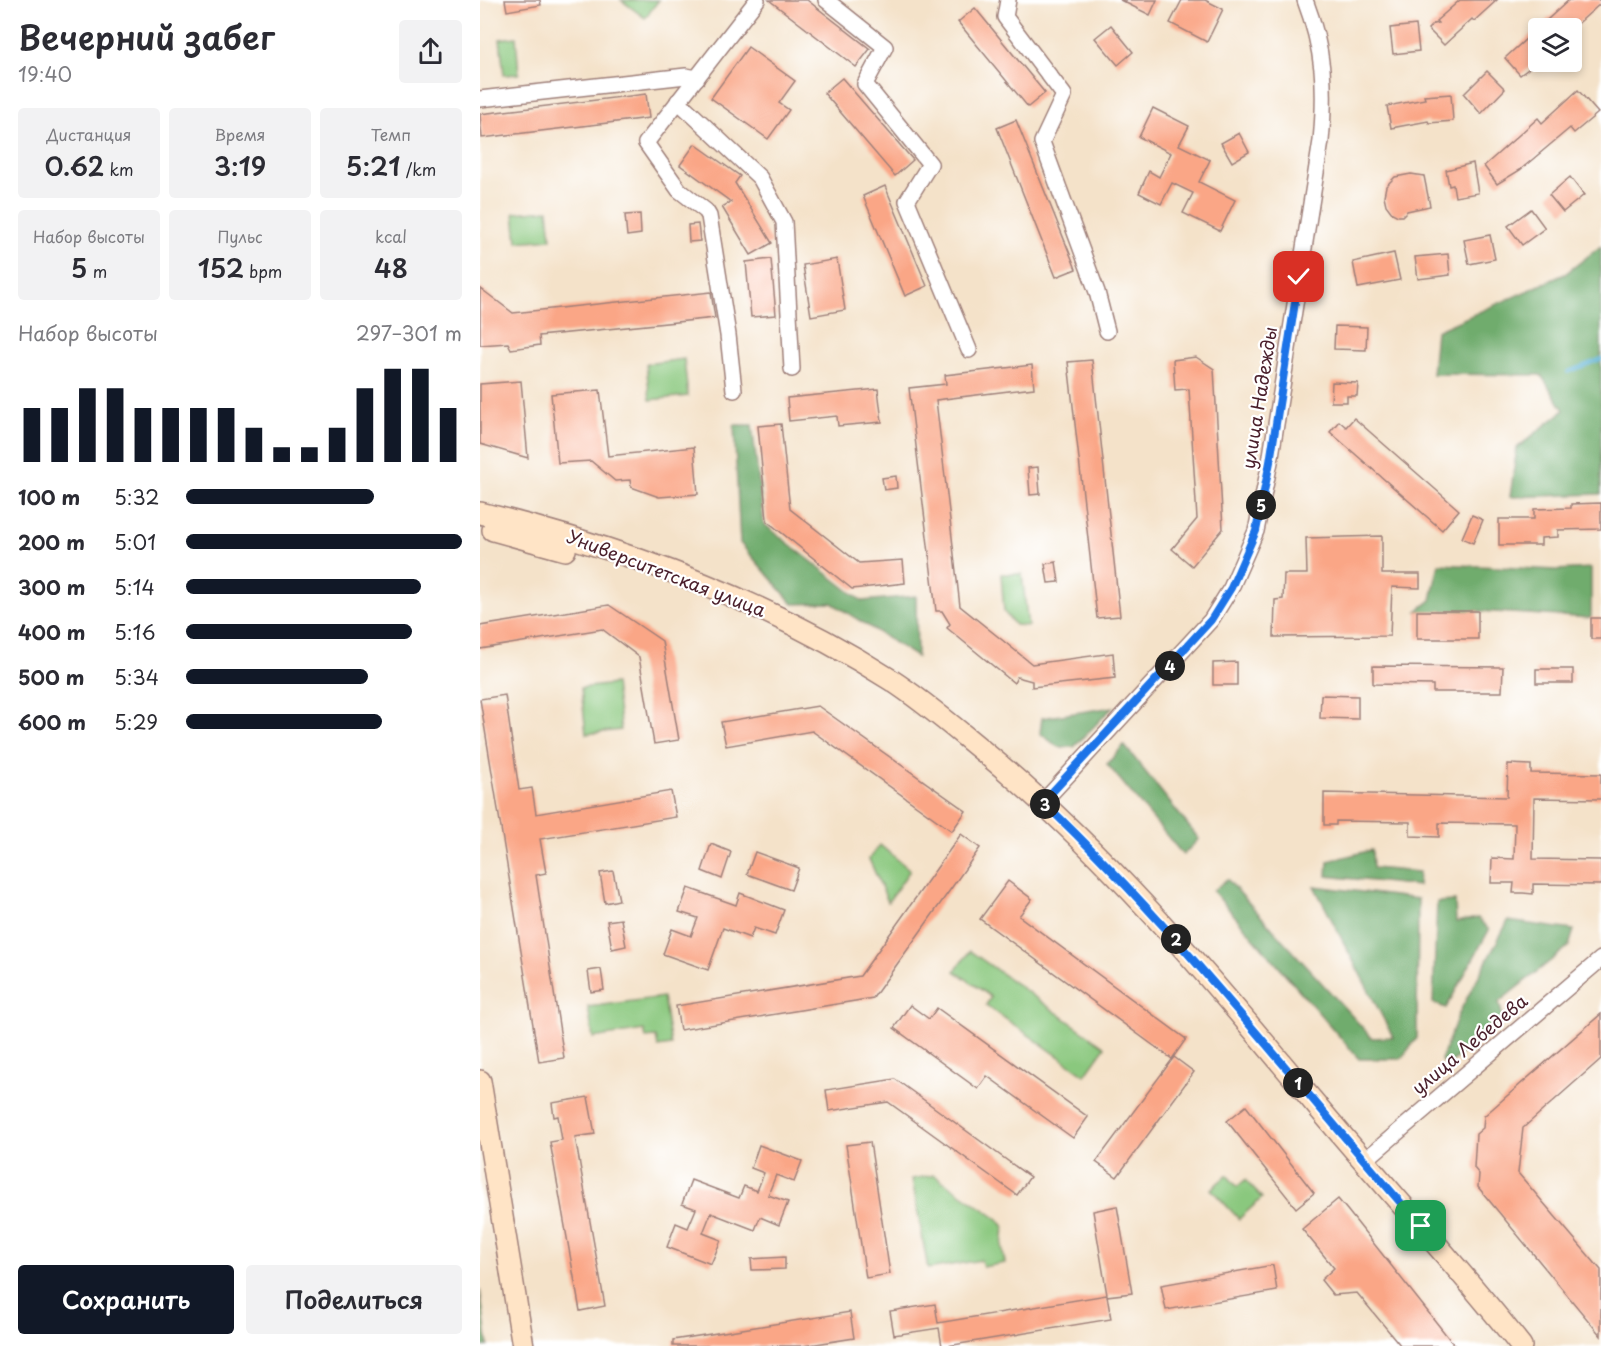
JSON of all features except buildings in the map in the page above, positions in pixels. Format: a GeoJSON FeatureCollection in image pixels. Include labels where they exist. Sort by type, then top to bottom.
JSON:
{"type":"FeatureCollection","features":[{"type":"Feature","properties":{"kind":"main road","name":"Университетская улица"},"geometry":{"type":"LineString","coordinates":[[480,513],[574,538],[838,648],[894,682],[941,715],[1140,898],[1359,1165],[1503,1346]]}},
{"type":"Feature","properties":{"kind":"main road","name":"Университетская улица"},"geometry":{"type":"LineString","coordinates":[[480,527],[692,586]]}},
{"type":"Feature","properties":{"kind":"main road"},"geometry":{"type":"LineString","coordinates":[[481,1092],[523,1346]]}},
{"type":"Feature","properties":{"kind":"main road"},"geometry":{"type":"LineString","coordinates":[[480,1164],[510,1346]]}},
{"type":"Feature","properties":{"kind":"main road","name":"Университетская улица"},"geometry":{"type":"LineString","coordinates":[[1359,1165],[1478,1291],[1521,1346]]}},
{"type":"Feature","properties":{"kind":"street"},"geometry":{"type":"LineString","coordinates":[[734,390],[725,313],[709,216],[706,211],[679,190],[646,143],[757,0]]}},
{"type":"Feature","properties":{"kind":"street"},"geometry":{"type":"LineString","coordinates":[[826,0],[885,46],[866,84],[930,164],[907,201],[969,350]]}},
{"type":"Feature","properties":{"kind":"street"},"geometry":{"type":"LineString","coordinates":[[1008,0],[1005,17],[1064,95],[1042,142],[1097,291],[1107,331]]}},
{"type":"Feature","properties":{"kind":"street","name":"улица Надежды"},"geometry":{"type":"LineString","coordinates":[[1039,806],[1211,620],[1231,588],[1256,531],[1274,442],[1324,111],[1323,68],[1313,22],[1305,0]]}},
{"type":"Feature","properties":{"kind":"street"},"geometry":{"type":"LineString","coordinates":[[480,99],[686,76],[697,78]]}},
{"type":"Feature","properties":{"kind":"street"},"geometry":{"type":"LineString","coordinates":[[678,101],[760,178],[784,222],[792,369]]}},
{"type":"Feature","properties":{"kind":"street","name":"улица Лебедева"},"geometry":{"type":"LineString","coordinates":[[1359,1165],[1601,959]]}},
{"type":"Feature","properties":{"kind":"green space"},"geometry":{"type":"Polygon","coordinates":[[[621,0],[659,0],[645,18],[621,0]]]}},
{"type":"Feature","properties":{"kind":"green space"},"geometry":{"type":"Polygon","coordinates":[[[516,37],[519,74],[504,75],[500,39],[516,37]]]}},
{"type":"Feature","properties":{"kind":"green space"},"geometry":{"type":"Polygon","coordinates":[[[548,210],[551,239],[517,242],[514,213],[548,210]]]}},
{"type":"Feature","properties":{"kind":"green space"},"geometry":{"type":"Polygon","coordinates":[[[1601,246],[1601,494],[1510,497],[1517,448],[1564,410],[1541,375],[1432,374],[1436,331],[1565,274],[1601,246]]]}},
{"type":"Feature","properties":{"kind":"green space"},"geometry":{"type":"Polygon","coordinates":[[[684,359],[688,396],[650,400],[646,364],[684,359]]]}},
{"type":"Feature","properties":{"kind":"green space"},"geometry":{"type":"Polygon","coordinates":[[[734,425],[752,425],[764,524],[862,601],[916,596],[917,657],[832,603],[793,604],[740,543],[734,425]]]}},
{"type":"Feature","properties":{"kind":"green space"},"geometry":{"type":"Polygon","coordinates":[[[1439,564],[1556,570],[1591,568],[1591,618],[1478,611],[1417,611],[1431,600],[1439,564]]]}},
{"type":"Feature","properties":{"kind":"green space"},"geometry":{"type":"Polygon","coordinates":[[[1001,574],[1022,574],[1028,626],[1015,625],[1004,612],[1001,574]]]}},
{"type":"Feature","properties":{"kind":"green space"},"geometry":{"type":"Polygon","coordinates":[[[615,684],[621,730],[586,734],[581,688],[615,684]]]}},
{"type":"Feature","properties":{"kind":"green space"},"geometry":{"type":"Polygon","coordinates":[[[1113,707],[1074,747],[1058,747],[1040,733],[1042,718],[1113,707]]]}},
{"type":"Feature","properties":{"kind":"green space"},"geometry":{"type":"Polygon","coordinates":[[[1124,745],[1199,839],[1183,855],[1107,764],[1124,745]]]}},
{"type":"Feature","properties":{"kind":"green space"},"geometry":{"type":"Polygon","coordinates":[[[880,845],[910,870],[888,902],[869,859],[880,845]]]}},
{"type":"Feature","properties":{"kind":"green space"},"geometry":{"type":"Polygon","coordinates":[[[1372,850],[1373,868],[1419,872],[1418,886],[1327,876],[1328,861],[1372,850]]]}},
{"type":"Feature","properties":{"kind":"green space"},"geometry":{"type":"Polygon","coordinates":[[[1227,879],[1372,1038],[1393,1037],[1314,886],[1418,899],[1417,1038],[1401,1059],[1359,1059],[1213,891],[1227,879]]]}},
{"type":"Feature","properties":{"kind":"green space"},"geometry":{"type":"Polygon","coordinates":[[[1455,901],[1456,922],[1478,918],[1489,930],[1446,1008],[1433,1003],[1437,902],[1455,901]]]}},
{"type":"Feature","properties":{"kind":"green space"},"geometry":{"type":"Polygon","coordinates":[[[1508,921],[1574,930],[1569,946],[1499,1002],[1503,1018],[1447,1066],[1441,1060],[1459,1013],[1508,921]]]}},
{"type":"Feature","properties":{"kind":"green space"},"geometry":{"type":"Polygon","coordinates":[[[970,951],[1105,1047],[1085,1075],[986,1005],[991,997],[955,971],[970,951]]]}},
{"type":"Feature","properties":{"kind":"green space"},"geometry":{"type":"Polygon","coordinates":[[[663,997],[671,1045],[658,1047],[656,1037],[646,1038],[644,1030],[593,1038],[588,1007],[663,997]]]}},
{"type":"Feature","properties":{"kind":"green space"},"geometry":{"type":"Polygon","coordinates":[[[934,1175],[998,1219],[1004,1227],[1002,1247],[1005,1263],[983,1267],[981,1260],[928,1269],[912,1179],[934,1175]]]}},
{"type":"Feature","properties":{"kind":"green space"},"geometry":{"type":"Polygon","coordinates":[[[1227,1175],[1237,1187],[1245,1180],[1262,1198],[1239,1219],[1211,1189],[1227,1175]]]}},
{"type":"Feature","properties":{"kind":"green space"},"geometry":{"type":"Polygon","coordinates":[[[480,1290],[488,1346],[480,1346],[480,1290]]]}},
{"type":"Feature","properties":{"kind":"waterway"},"geometry":{"type":"LineString","coordinates":[[1568,372],[1601,359]]}},
{"type":"Feature","properties":{"kind":"route"},"geometry":{"type":"LineString","coordinates":[[1299,277],[1270,462],[1256,531],[1231,588],[1211,620],[1043,802],[1140,898],[1191,955],[1421,1226]]}}]}
